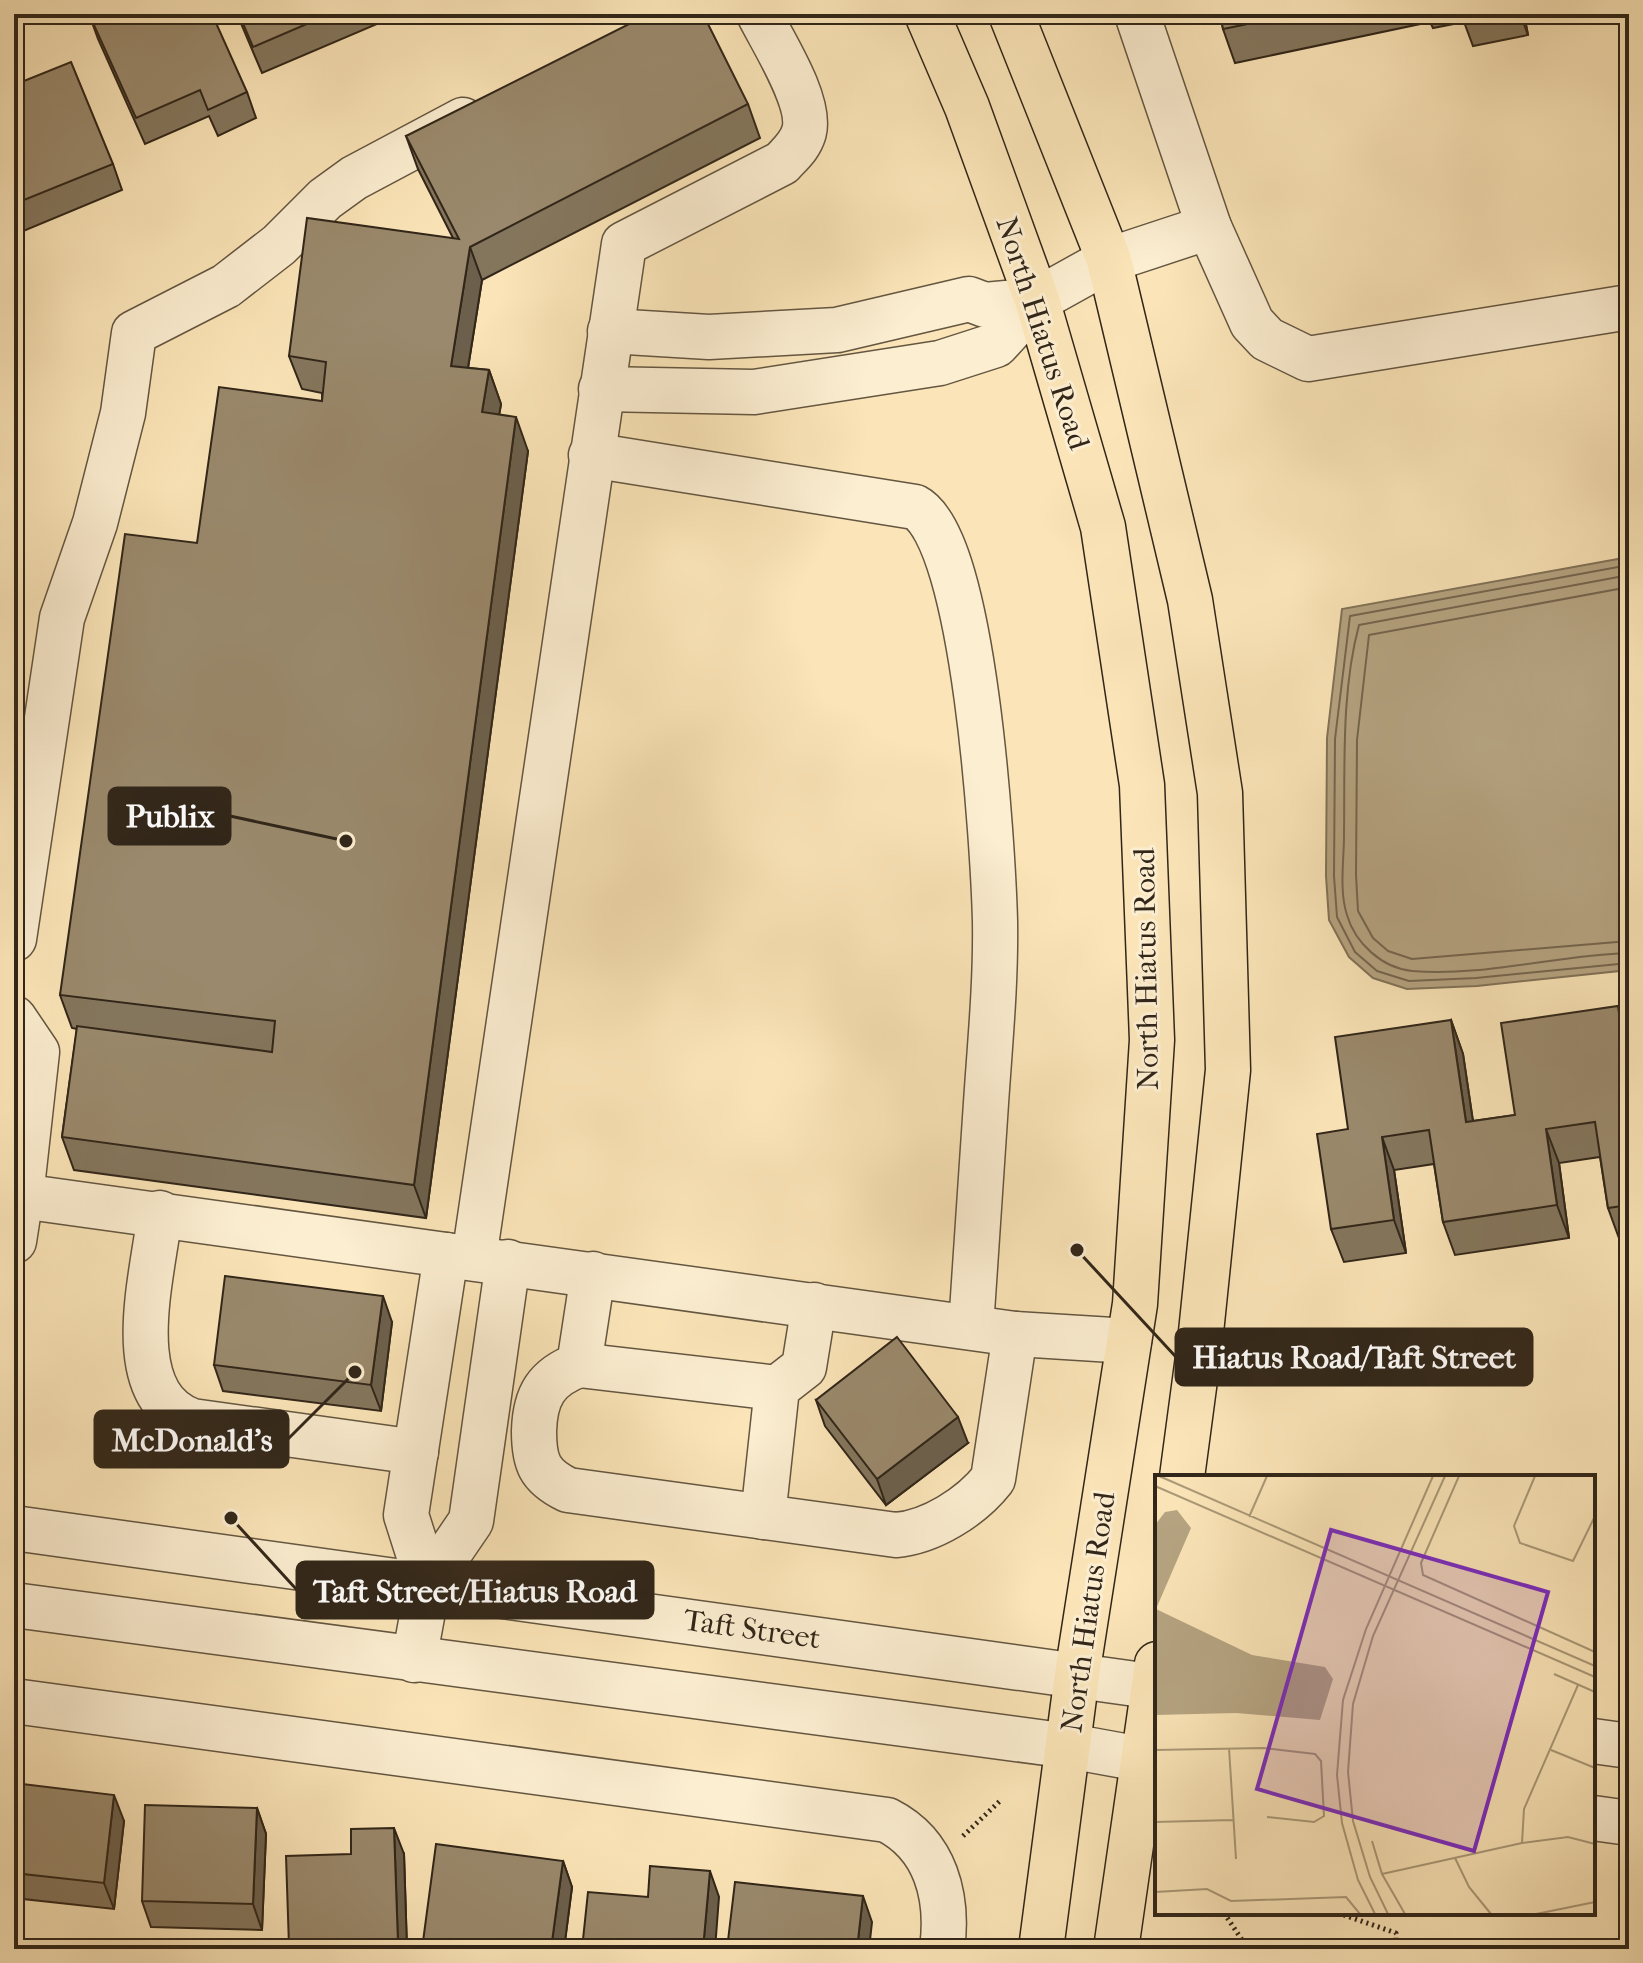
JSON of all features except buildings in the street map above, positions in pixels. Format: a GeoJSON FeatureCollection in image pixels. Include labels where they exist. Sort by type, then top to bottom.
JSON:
{"type":"FeatureCollection","features":[{"type":"Feature","properties":{"kind":"main road","name":"North Hiatus Road"},"geometry":{"type":"LineString","coordinates":[[927,14],[967,107],[1037,300],[1103,527],[1142,785],[1152,1040],[1135,1304],[1077,1675],[1041,1949]]}},
{"type":"Feature","properties":{"kind":"main road"},"geometry":{"type":"LineString","coordinates":[[1011,14],[1109,260],[1190,600],[1220,793],[1228,1070],[1200,1342],[1182,1475]]}},
{"type":"Feature","properties":{"kind":"main road"},"geometry":{"type":"LineString","coordinates":[[1116,1949],[1149,1761],[1155,1691]]}},
{"type":"Feature","properties":{"kind":"street"},"geometry":{"type":"LineString","coordinates":[[414,1660],[428,1584],[471,1521],[476,1258],[624,244],[782,163],[798,147],[805,128],[803,107],[759,14]]}},
{"type":"Feature","properties":{"kind":"street"},"geometry":{"type":"LineString","coordinates":[[1137,14],[1209,227],[1252,323],[1267,339],[1308,359],[1629,307]]}},
{"type":"Feature","properties":{"kind":"street"},"geometry":{"type":"LineString","coordinates":[[14,939],[62,618],[95,523],[123,413],[134,333],[226,286],[279,245],[325,199],[354,178],[493,105]]}},
{"type":"Feature","properties":{"kind":"street"},"geometry":{"type":"LineString","coordinates":[[601,389],[754,392],[940,363],[996,345],[1037,300],[1109,260],[1209,227]]}},
{"type":"Feature","properties":{"kind":"street"},"geometry":{"type":"LineString","coordinates":[[610,331],[709,337],[837,330],[969,299],[985,305],[1037,300]]}},
{"type":"Feature","properties":{"kind":"street"},"geometry":{"type":"LineString","coordinates":[[591,455],[915,507],[927,513],[935,524],[961,604],[980,716],[995,921],[992,1022],[971,1327]]}},
{"type":"Feature","properties":{"kind":"street"},"geometry":{"type":"LineString","coordinates":[[14,1018],[37,1052],[14,1241]]}},
{"type":"Feature","properties":{"kind":"street"},"geometry":{"type":"LineString","coordinates":[[21,1196],[1015,1334],[1129,1341]]}},
{"type":"Feature","properties":{"kind":"street"},"geometry":{"type":"LineString","coordinates":[[160,1213],[146,1340],[149,1378],[165,1407],[192,1421],[416,1452]]}},
{"type":"Feature","properties":{"kind":"street"},"geometry":{"type":"LineString","coordinates":[[428,1584],[406,1515],[416,1452],[476,1258]]}},
{"type":"Feature","properties":{"kind":"street"},"geometry":{"type":"LineString","coordinates":[[579,1365],[593,1274]]}},
{"type":"Feature","properties":{"kind":"street"},"geometry":{"type":"LineString","coordinates":[[814,1305],[804,1367],[777,1388],[579,1365],[561,1372],[541,1391],[534,1409],[535,1462],[546,1476],[568,1490],[896,1535],[918,1533],[980,1496],[993,1479],[1015,1334]]}},
{"type":"Feature","properties":{"kind":"street"},"geometry":{"type":"LineString","coordinates":[[763,1517],[777,1388]]}},
{"type":"Feature","properties":{"kind":"street","name":"Taft Street"},"geometry":{"type":"LineString","coordinates":[[14,1528],[1077,1675],[1155,1679]]}},
{"type":"Feature","properties":{"kind":"street"},"geometry":{"type":"LineString","coordinates":[[14,1605],[1069,1746],[1149,1761]]}},
{"type":"Feature","properties":{"kind":"street"},"geometry":{"type":"LineString","coordinates":[[14,1701],[887,1820],[940,1849],[946,1915],[942,1949]]}},
{"type":"Feature","properties":{"kind":"street"},"geometry":{"type":"LineString","coordinates":[[1595,1741],[1629,1746]]}},
{"type":"Feature","properties":{"kind":"street"},"geometry":{"type":"LineString","coordinates":[[1595,1818],[1629,1823]]}},
{"type":"Feature","properties":{"kind":"path"},"geometry":{"type":"LineString","coordinates":[[940,1849],[975,1828],[1002,1799]]}},
{"type":"Feature","properties":{"kind":"path"},"geometry":{"type":"LineString","coordinates":[[1225,1915],[1248,1949]]}},
{"type":"Feature","properties":{"kind":"path"},"geometry":{"type":"LineString","coordinates":[[1344,1915],[1396,1933],[1396,1949]]}},
{"type":"Feature","properties":{"kind":"water"},"geometry":{"type":"Polygon","coordinates":[[[1629,557],[1629,970],[1477,986],[1407,989],[1373,978],[1349,957],[1329,920],[1326,876],[1327,738],[1342,609],[1629,557]]]}},
{"type":"Feature","properties":{"kind":"place","name":"Publix"},"geometry":{"type":"Point","coordinates":[346,841]}},
{"type":"Feature","properties":{"kind":"place","name":"Hiatus Road/Taft Street"},"geometry":{"type":"Point","coordinates":[1077,1250]}},
{"type":"Feature","properties":{"kind":"place","name":"McDonald's"},"geometry":{"type":"Point","coordinates":[355,1372]}},
{"type":"Feature","properties":{"kind":"place","name":"Taft Street/Hiatus Road"},"geometry":{"type":"Point","coordinates":[231,1518]}}]}
